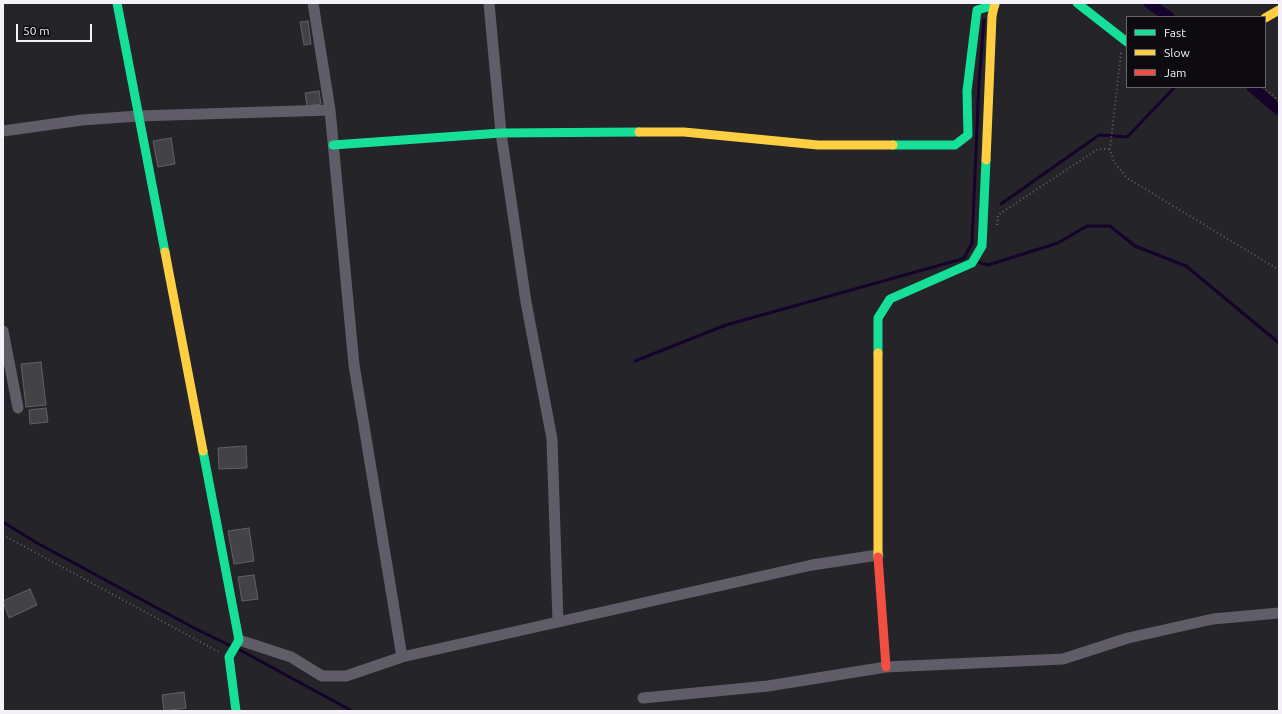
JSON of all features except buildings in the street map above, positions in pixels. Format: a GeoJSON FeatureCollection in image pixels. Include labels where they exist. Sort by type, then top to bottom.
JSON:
{"type":"FeatureCollection","features":[{"type":"Feature","properties":{"kind":"street"},"geometry":{"type":"LineString","coordinates":[[117,3],[240,640],[229,657],[236,711]]}},
{"type":"Feature","properties":{"kind":"street"},"geometry":{"type":"LineString","coordinates":[[313,3],[330,110],[354,365],[402,657]]}},
{"type":"Feature","properties":{"kind":"street"},"geometry":{"type":"LineString","coordinates":[[489,3],[501,133],[526,302],[552,439],[558,622]]}},
{"type":"Feature","properties":{"kind":"street"},"geometry":{"type":"LineString","coordinates":[[1077,3],[1124,41]]}},
{"type":"Feature","properties":{"kind":"street"},"geometry":{"type":"LineString","coordinates":[[333,145],[501,133],[684,132],[818,145],[955,145],[968,135],[967,91],[977,10],[995,4]]}},
{"type":"Feature","properties":{"kind":"street"},"geometry":{"type":"LineString","coordinates":[[886,667],[878,555],[878,318],[890,299],[972,263],[982,246],[992,16],[995,4]]}},
{"type":"Feature","properties":{"kind":"street"},"geometry":{"type":"LineString","coordinates":[[1266,17],[1279,10]]}},
{"type":"Feature","properties":{"kind":"street"},"geometry":{"type":"LineString","coordinates":[[3,131],[82,120],[138,116],[330,110]]}},
{"type":"Feature","properties":{"kind":"street"},"geometry":{"type":"LineString","coordinates":[[3,331],[18,408]]}},
{"type":"Feature","properties":{"kind":"street"},"geometry":{"type":"LineString","coordinates":[[240,640],[291,657],[322,676],[346,676],[402,657],[812,565],[878,555]]}},
{"type":"Feature","properties":{"kind":"street"},"geometry":{"type":"LineString","coordinates":[[643,698],[768,686],[886,667],[1063,659],[1128,638],[1213,619],[1279,613]]}},
{"type":"Feature","properties":{"kind":"path"},"geometry":{"type":"LineString","coordinates":[[1124,41],[1110,149],[1114,162],[1127,178],[1279,270]]}},
{"type":"Feature","properties":{"kind":"path"},"geometry":{"type":"LineString","coordinates":[[1264,88],[1279,101]]}},
{"type":"Feature","properties":{"kind":"path"},"geometry":{"type":"LineString","coordinates":[[997,227],[998,215],[1098,148],[1110,149]]}},
{"type":"Feature","properties":{"kind":"path"},"geometry":{"type":"LineString","coordinates":[[3,536],[229,657]]}},
{"type":"Feature","properties":{"kind":"waterway"},"geometry":{"type":"LineString","coordinates":[[1149,3],[1168,16]]}},
{"type":"Feature","properties":{"kind":"waterway"},"geometry":{"type":"LineString","coordinates":[[964,258],[972,243],[979,82],[984,20]]}},
{"type":"Feature","properties":{"kind":"waterway"},"geometry":{"type":"LineString","coordinates":[[1001,204],[1099,135],[1127,137],[1174,88]]}},
{"type":"Feature","properties":{"kind":"waterway"},"geometry":{"type":"LineString","coordinates":[[1253,88],[1279,110]]}},
{"type":"Feature","properties":{"kind":"waterway"},"geometry":{"type":"LineString","coordinates":[[977,262],[988,265],[1058,243],[1087,226],[1110,226],[1135,246],[1186,266],[1279,343]]}},
{"type":"Feature","properties":{"kind":"waterway"},"geometry":{"type":"LineString","coordinates":[[635,361],[726,325],[962,259]]}},
{"type":"Feature","properties":{"kind":"waterway"},"geometry":{"type":"LineString","coordinates":[[3,522],[37,543],[196,629],[231,646]]}},
{"type":"Feature","properties":{"kind":"waterway"},"geometry":{"type":"LineString","coordinates":[[240,650],[352,711]]}},
{"type":"Feature","properties":{"kind":"traffic: fast"},"geometry":{"type":"LineString","coordinates":[[117,3],[165,252]]}},
{"type":"Feature","properties":{"kind":"traffic: fast"},"geometry":{"type":"LineString","coordinates":[[1077,3],[1126,41]]}},
{"type":"Feature","properties":{"kind":"traffic: fast"},"geometry":{"type":"LineString","coordinates":[[893,145],[955,145],[968,135],[967,91],[977,10],[995,5]]}},
{"type":"Feature","properties":{"kind":"traffic: fast"},"geometry":{"type":"LineString","coordinates":[[333,145],[501,133],[639,132]]}},
{"type":"Feature","properties":{"kind":"traffic: fast"},"geometry":{"type":"LineString","coordinates":[[878,353],[878,318],[890,299],[972,263],[982,246],[986,160]]}},
{"type":"Feature","properties":{"kind":"traffic: fast"},"geometry":{"type":"LineString","coordinates":[[203,451],[239,640],[229,657],[236,711]]}},
{"type":"Feature","properties":{"kind":"traffic: slow"},"geometry":{"type":"LineString","coordinates":[[986,160],[992,16],[995,3]]}},
{"type":"Feature","properties":{"kind":"traffic: slow"},"geometry":{"type":"LineString","coordinates":[[1266,17],[1279,10]]}},
{"type":"Feature","properties":{"kind":"traffic: slow"},"geometry":{"type":"LineString","coordinates":[[639,132],[684,132],[818,145],[893,145]]}},
{"type":"Feature","properties":{"kind":"traffic: slow"},"geometry":{"type":"LineString","coordinates":[[165,252],[203,451]]}},
{"type":"Feature","properties":{"kind":"traffic: slow"},"geometry":{"type":"LineString","coordinates":[[878,353],[878,557]]}},
{"type":"Feature","properties":{"kind":"traffic: jam"},"geometry":{"type":"LineString","coordinates":[[878,557],[886,667]]}}]}
